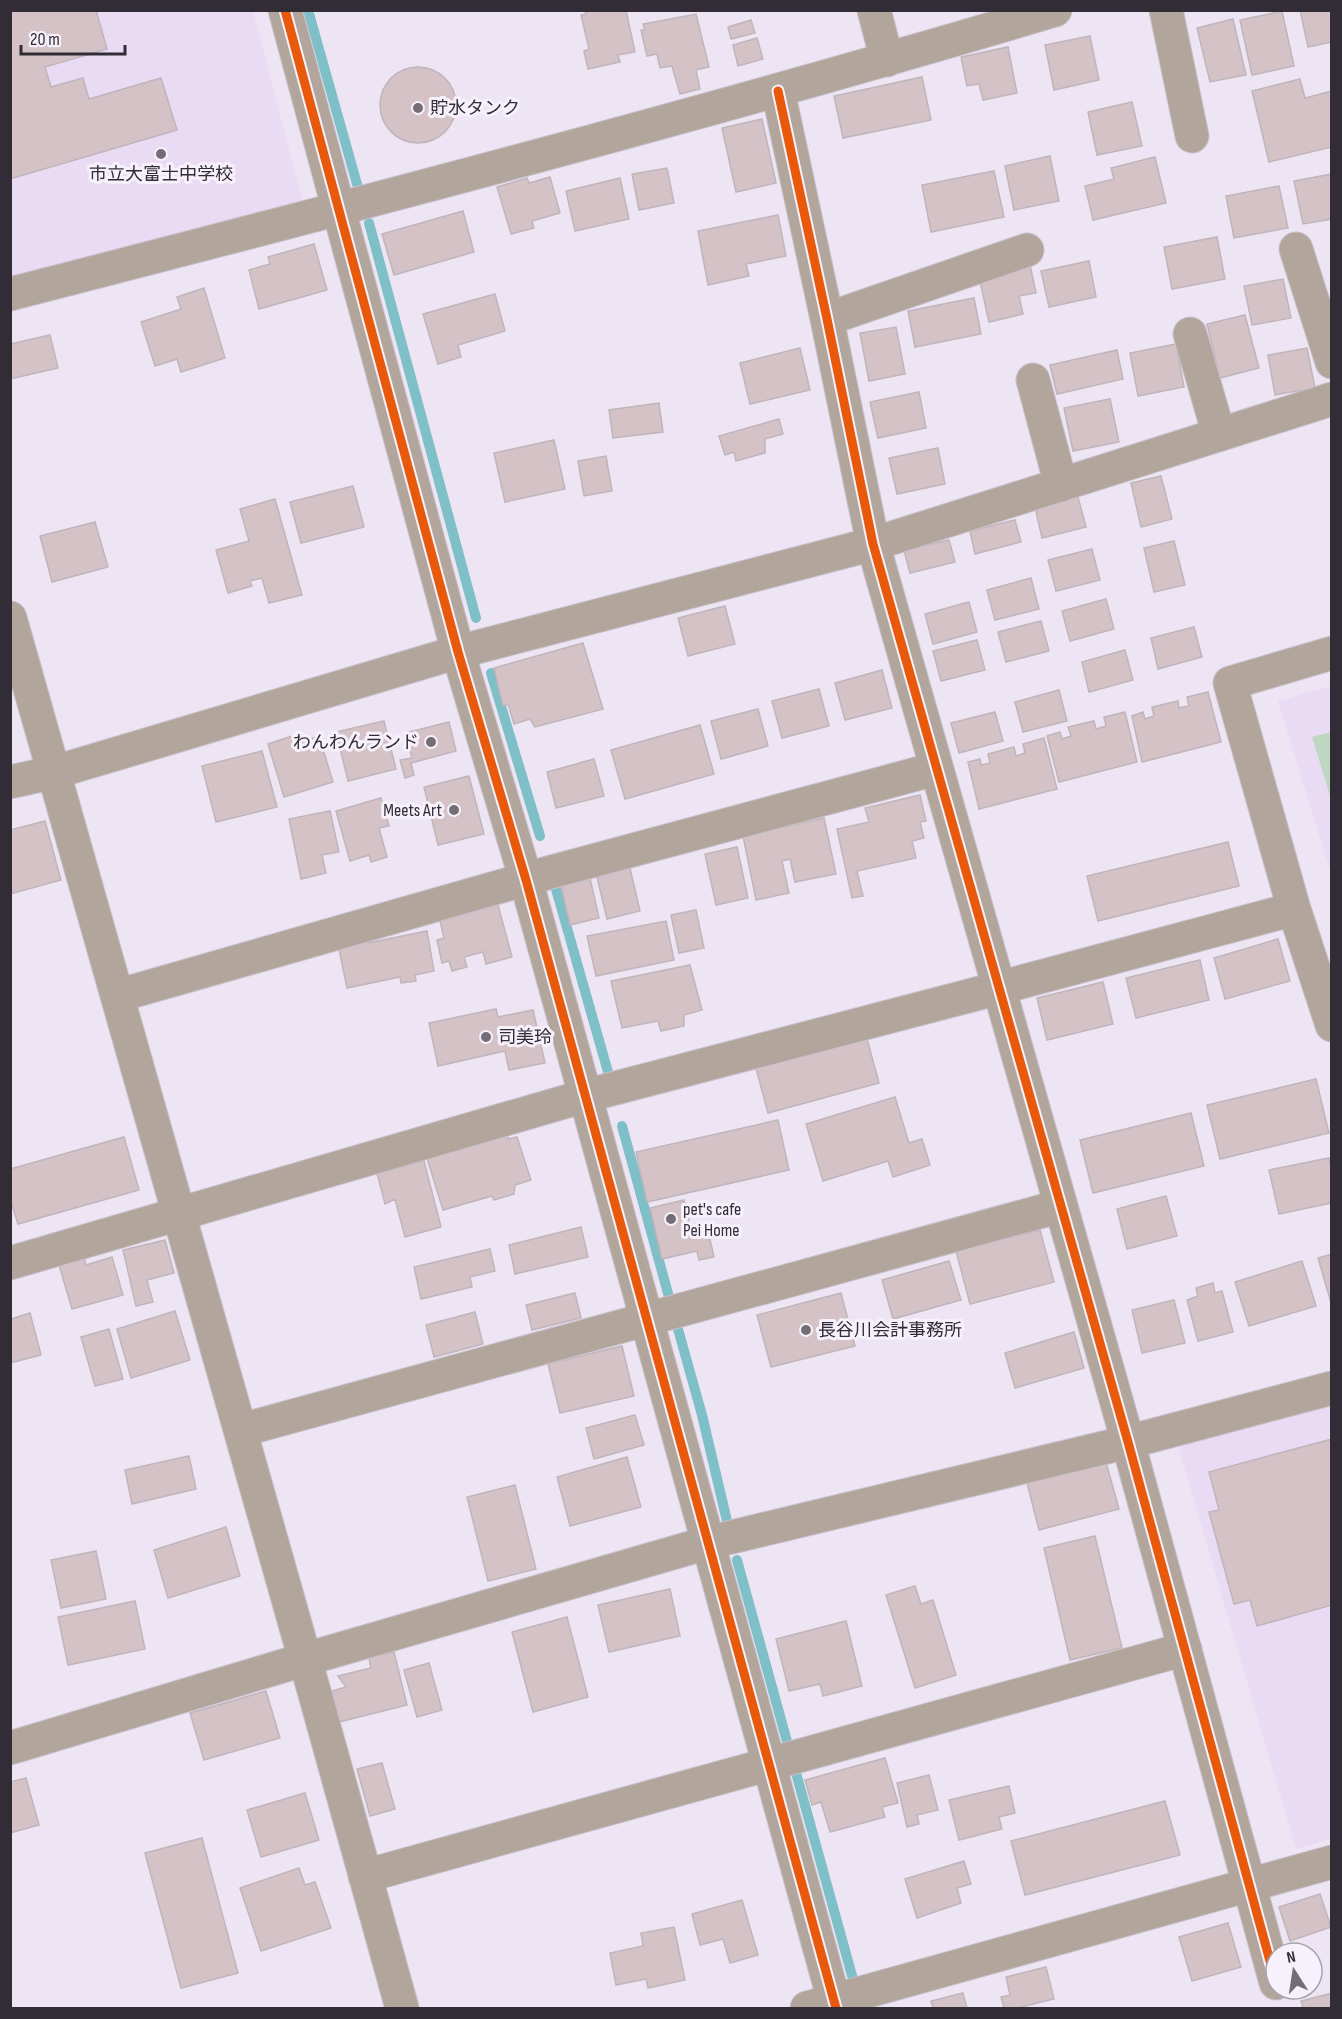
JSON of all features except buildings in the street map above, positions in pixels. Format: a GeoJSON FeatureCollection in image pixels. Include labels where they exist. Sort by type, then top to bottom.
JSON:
{"type":"FeatureCollection","features":[{"type":"Feature","properties":{"kind":"street"},"geometry":{"type":"LineString","coordinates":[[285,10],[458,652],[526,880],[648,1320],[768,1764],[826,2006],[1332,1862]]}},
{"type":"Feature","properties":{"kind":"street"},"geometry":{"type":"LineString","coordinates":[[873,10],[887,60]]}},
{"type":"Feature","properties":{"kind":"street"},"geometry":{"type":"LineString","coordinates":[[10,294],[340,209],[778,91],[1055,10]]}},
{"type":"Feature","properties":{"kind":"street"},"geometry":{"type":"LineString","coordinates":[[1166,10],[1192,136]]}},
{"type":"Feature","properties":{"kind":"street"},"geometry":{"type":"LineString","coordinates":[[778,91],[828,319],[873,544],[935,769],[1128,1442],[1264,1941]]}},
{"type":"Feature","properties":{"kind":"street"},"geometry":{"type":"LineString","coordinates":[[1296,249],[1332,362]]}},
{"type":"Feature","properties":{"kind":"street"},"geometry":{"type":"LineString","coordinates":[[828,319],[1027,250]]}},
{"type":"Feature","properties":{"kind":"street"},"geometry":{"type":"LineString","coordinates":[[1190,334],[1219,435]]}},
{"type":"Feature","properties":{"kind":"street"},"geometry":{"type":"LineString","coordinates":[[1033,380],[1061,485]]}},
{"type":"Feature","properties":{"kind":"street"},"geometry":{"type":"LineString","coordinates":[[10,782],[55,772],[458,652],[873,544],[1332,399]]}},
{"type":"Feature","properties":{"kind":"street"},"geometry":{"type":"LineString","coordinates":[[10,618],[120,995],[402,2008]]}},
{"type":"Feature","properties":{"kind":"street"},"geometry":{"type":"LineString","coordinates":[[1332,653],[1230,683],[1294,909],[1332,1025]]}},
{"type":"Feature","properties":{"kind":"street"},"geometry":{"type":"LineString","coordinates":[[120,995],[526,880],[935,769]]}},
{"type":"Feature","properties":{"kind":"street"},"geometry":{"type":"LineString","coordinates":[[10,1263],[585,1096],[1294,909]]}},
{"type":"Feature","properties":{"kind":"street"},"geometry":{"type":"LineString","coordinates":[[242,1430],[1061,1206]]}},
{"type":"Feature","properties":{"kind":"street"},"geometry":{"type":"LineString","coordinates":[[10,1748],[306,1659],[707,1543],[1128,1442],[1332,1388]]}},
{"type":"Feature","properties":{"kind":"street"},"geometry":{"type":"LineString","coordinates":[[366,1876],[1185,1649]]}},
{"type":"Feature","properties":{"kind":"shaded area"},"geometry":{"type":"Polygon","coordinates":[[[11,11],[253,11],[304,206],[11,283],[11,11]]]}},
{"type":"Feature","properties":{"kind":"shaded area"},"geometry":{"type":"Polygon","coordinates":[[[1331,686],[1331,874],[1278,701],[1331,686]]]}},
{"type":"Feature","properties":{"kind":"shaded area"},"geometry":{"type":"Polygon","coordinates":[[[1331,1402],[1331,1839],[1296,1849],[1178,1446],[1331,1402]]]}},
{"type":"Feature","properties":{"kind":"green space"},"geometry":{"type":"Polygon","coordinates":[[[1332,732],[1331,799],[1312,737],[1332,732]]]}},
{"type":"Feature","properties":{"kind":"waterway"},"geometry":{"type":"LineString","coordinates":[[308,10],[357,184]]}},
{"type":"Feature","properties":{"kind":"waterway"},"geometry":{"type":"LineString","coordinates":[[369,223],[476,618]]}},
{"type":"Feature","properties":{"kind":"waterway"},"geometry":{"type":"LineString","coordinates":[[491,673],[540,836]]}},
{"type":"Feature","properties":{"kind":"waterway"},"geometry":{"type":"LineString","coordinates":[[552,875],[610,1079]]}},
{"type":"Feature","properties":{"kind":"waterway"},"geometry":{"type":"LineString","coordinates":[[622,1126],[672,1308]]}},
{"type":"Feature","properties":{"kind":"waterway"},"geometry":{"type":"LineString","coordinates":[[676,1322],[702,1415],[727,1521]]}},
{"type":"Feature","properties":{"kind":"waterway"},"geometry":{"type":"LineString","coordinates":[[737,1560],[788,1745]]}},
{"type":"Feature","properties":{"kind":"waterway"},"geometry":{"type":"LineString","coordinates":[[793,1762],[856,1990]]}},
{"type":"Feature","properties":{"kind":"cycle path"},"geometry":{"type":"LineString","coordinates":[[285,10],[458,652],[526,880],[836,2008]]}},
{"type":"Feature","properties":{"kind":"cycle path"},"geometry":{"type":"LineString","coordinates":[[778,91],[873,544],[1128,1442],[1265,1941]]}},
{"type":"Feature","properties":{"kind":"place","name":"貯水タンク"},"geometry":{"type":"Point","coordinates":[418,108]}},
{"type":"Feature","properties":{"kind":"place","name":"市立大富士中学校"},"geometry":{"type":"Point","coordinates":[161,154]}},
{"type":"Feature","properties":{"kind":"place","name":"わんわんランド"},"geometry":{"type":"Point","coordinates":[431,742]}},
{"type":"Feature","properties":{"kind":"place","name":"Meets Art"},"geometry":{"type":"Point","coordinates":[454,810]}},
{"type":"Feature","properties":{"kind":"place","name":"司美玲"},"geometry":{"type":"Point","coordinates":[486,1037]}},
{"type":"Feature","properties":{"kind":"place","name":"pet's cafe Pei Home"},"geometry":{"type":"Point","coordinates":[671,1219]}},
{"type":"Feature","properties":{"kind":"place","name":"長谷川会計事務所"},"geometry":{"type":"Point","coordinates":[806,1330]}}]}
